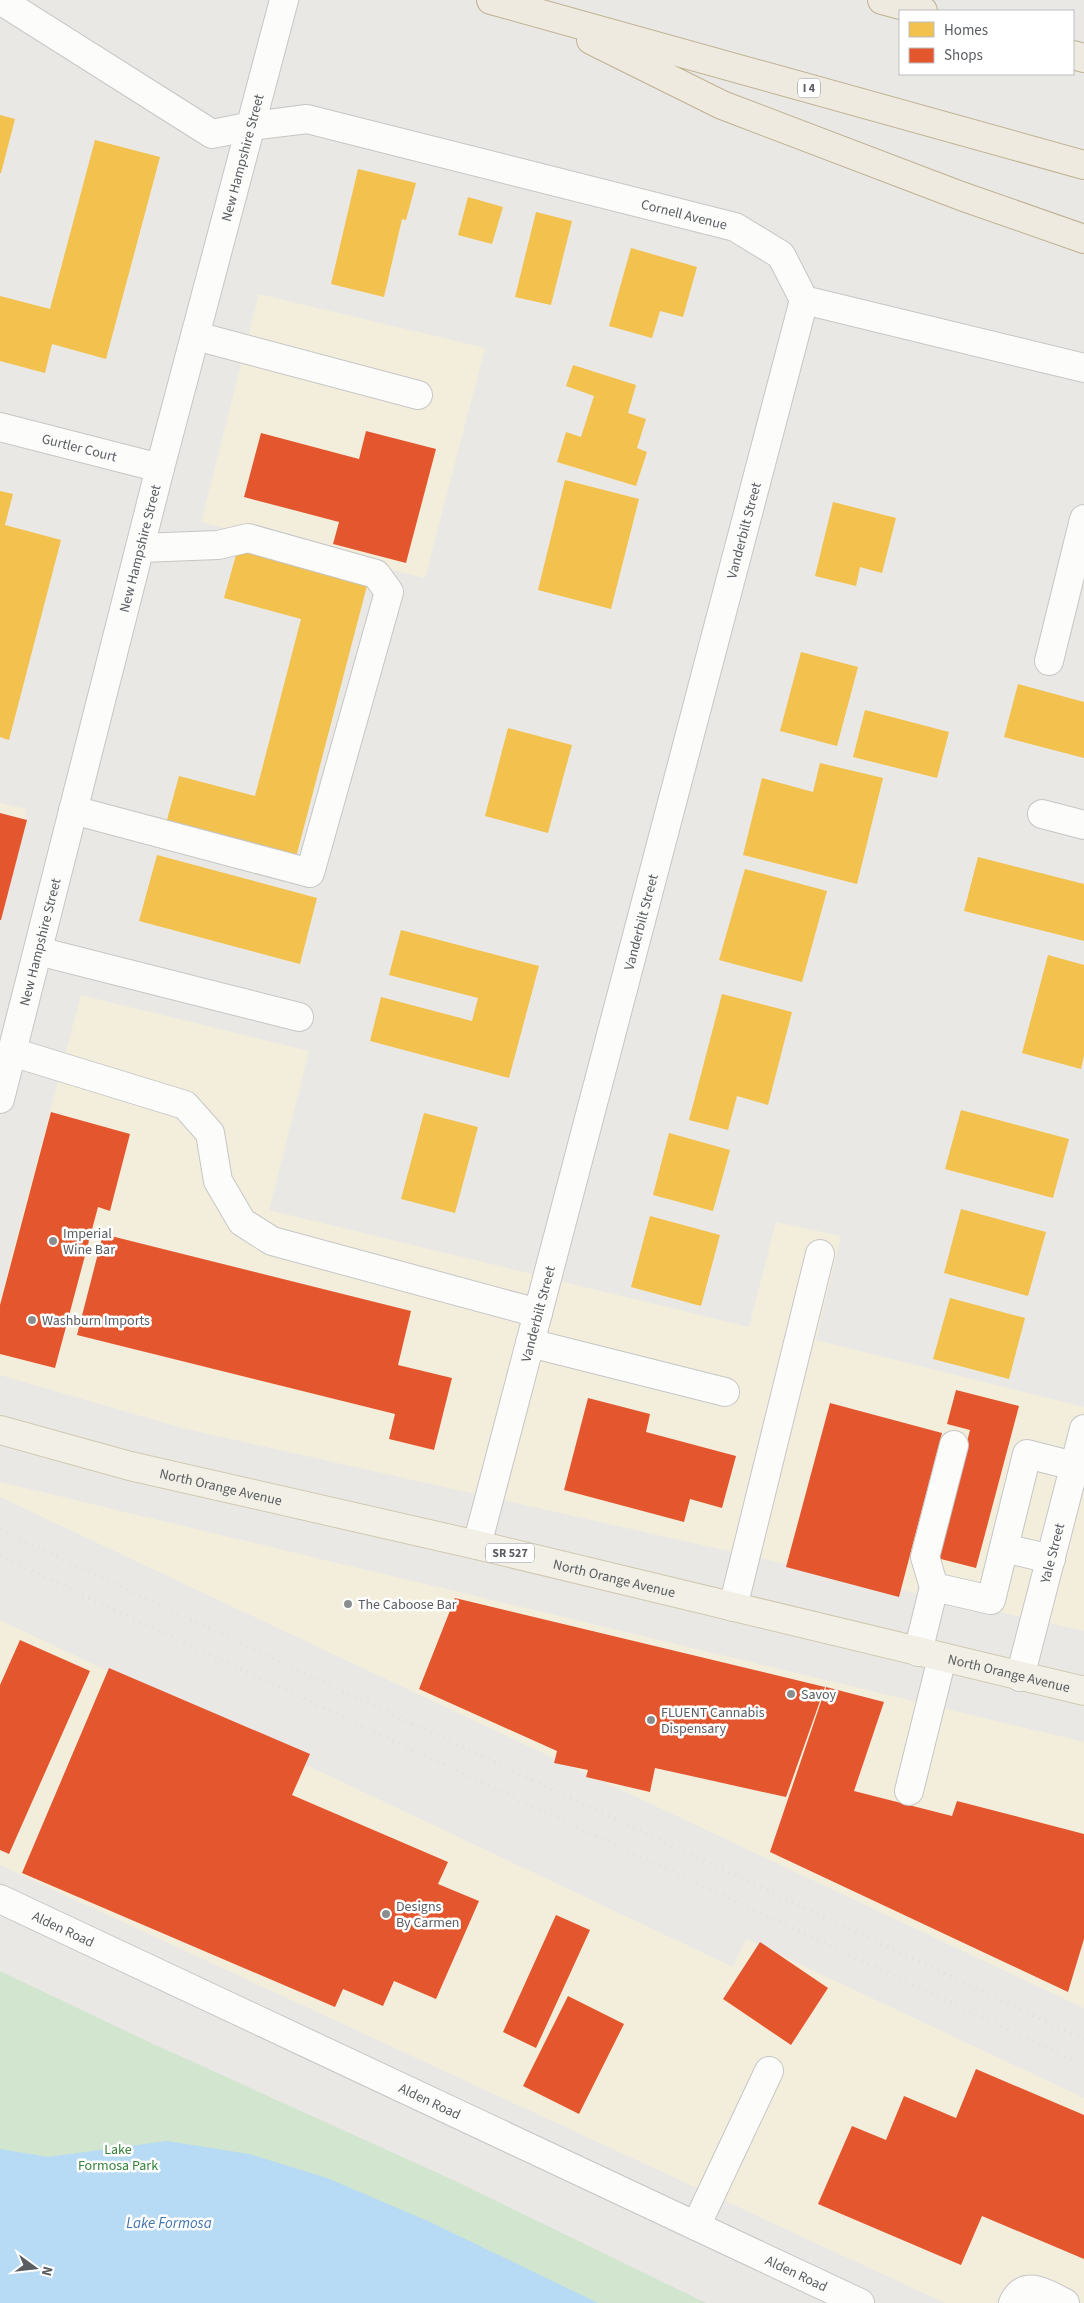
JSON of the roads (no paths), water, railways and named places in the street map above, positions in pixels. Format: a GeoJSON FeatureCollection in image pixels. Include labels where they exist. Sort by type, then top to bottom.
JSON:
{"type":"FeatureCollection","features":[{"type":"Feature","properties":{"kind":"highway","name":"I 4"},"geometry":{"type":"LineString","coordinates":[[491,0],[1084,165]]}},
{"type":"Feature","properties":{"kind":"highway"},"geometry":{"type":"LineString","coordinates":[[882,0],[919,10]]}},
{"type":"Feature","properties":{"kind":"highway"},"geometry":{"type":"LineString","coordinates":[[534,11],[722,105],[961,196],[1084,239]]}},
{"type":"Feature","properties":{"kind":"main road","name":"North Orange Avenue"},"geometry":{"type":"LineString","coordinates":[[0,1430],[130,1466],[477,1545],[1084,1691]]}},
{"type":"Feature","properties":{"kind":"street","name":"Cornell Avenue"},"geometry":{"type":"LineString","coordinates":[[0,0],[212,134],[252,126],[307,119],[736,226],[782,255],[804,300]]}},
{"type":"Feature","properties":{"kind":"street","name":"New Hampshire Street"},"geometry":{"type":"LineString","coordinates":[[1,1092],[160,468],[284,0]]}},
{"type":"Feature","properties":{"kind":"street"},"geometry":{"type":"LineString","coordinates":[[804,300],[1084,368]]}},
{"type":"Feature","properties":{"kind":"street","name":"Vanderbilt Street"},"geometry":{"type":"LineString","coordinates":[[477,1545],[804,300]]}},
{"type":"Feature","properties":{"kind":"street"},"geometry":{"type":"LineString","coordinates":[[196,336],[418,395]]}},
{"type":"Feature","properties":{"kind":"street","name":"Gurtler Court"},"geometry":{"type":"LineString","coordinates":[[0,428],[160,468]]}},
{"type":"Feature","properties":{"kind":"street"},"geometry":{"type":"LineString","coordinates":[[1049,661],[1084,519]]}},
{"type":"Feature","properties":{"kind":"street"},"geometry":{"type":"LineString","coordinates":[[73,810],[310,873],[389,592],[376,574],[248,538],[218,545],[140,548]]}},
{"type":"Feature","properties":{"kind":"street"},"geometry":{"type":"LineString","coordinates":[[1042,814],[1084,825]]}},
{"type":"Feature","properties":{"kind":"street"},"geometry":{"type":"LineString","coordinates":[[38,951],[299,1016]]}},
{"type":"Feature","properties":{"kind":"street"},"geometry":{"type":"LineString","coordinates":[[12,1052],[185,1105],[210,1133],[218,1181],[242,1222],[272,1241],[538,1313]]}},
{"type":"Feature","properties":{"kind":"street"},"geometry":{"type":"LineString","coordinates":[[733,1607],[820,1254]]}},
{"type":"Feature","properties":{"kind":"street"},"geometry":{"type":"LineString","coordinates":[[530,1343],[725,1392]]}},
{"type":"Feature","properties":{"kind":"street","name":"Yale Street"},"geometry":{"type":"LineString","coordinates":[[1020,1677],[1084,1429]]}},
{"type":"Feature","properties":{"kind":"street"},"geometry":{"type":"LineString","coordinates":[[909,1791],[930,1655],[934,1587],[925,1557],[954,1445]]}},
{"type":"Feature","properties":{"kind":"street"},"geometry":{"type":"LineString","coordinates":[[934,1587],[991,1600],[1026,1454],[1074,1466]]}},
{"type":"Feature","properties":{"kind":"street"},"geometry":{"type":"LineString","coordinates":[[1004,1548],[1051,1559]]}},
{"type":"Feature","properties":{"kind":"street","name":"Alden Road"},"geometry":{"type":"LineString","coordinates":[[0,1899],[860,2303]]}},
{"type":"Feature","properties":{"kind":"street"},"geometry":{"type":"LineString","coordinates":[[696,2226],[769,2071]]}},
{"type":"Feature","properties":{"kind":"street"},"geometry":{"type":"LineString","coordinates":[[1013,2303],[1024,2290],[1034,2288],[1065,2303]]}},
{"type":"Feature","properties":{"kind":"water","name":"Lake Formosa"},"geometry":{"type":"Polygon","coordinates":[[[167,2141],[249,2154],[327,2178],[430,2222],[598,2303],[0,2303],[0,2149],[48,2157],[167,2141]]]}},
{"type":"Feature","properties":{"kind":"railway"},"geometry":{"type":"LineString","coordinates":[[0,1530],[1084,2039]]}},
{"type":"Feature","properties":{"kind":"railway"},"geometry":{"type":"LineString","coordinates":[[0,1556],[1084,2065]]}},
{"type":"Feature","properties":{"kind":"place","name":"Imperial Wine Bar"},"geometry":{"type":"Point","coordinates":[53,1241]}},
{"type":"Feature","properties":{"kind":"place","name":"Washburn Imports"},"geometry":{"type":"Point","coordinates":[32,1320]}},
{"type":"Feature","properties":{"kind":"place","name":"The Caboose Bar"},"geometry":{"type":"Point","coordinates":[348,1604]}},
{"type":"Feature","properties":{"kind":"place","name":"Savoy"},"geometry":{"type":"Point","coordinates":[791,1694]}},
{"type":"Feature","properties":{"kind":"place","name":"FLUENT Cannabis Dispensary"},"geometry":{"type":"Point","coordinates":[651,1720]}},
{"type":"Feature","properties":{"kind":"place","name":"Designs By Carmen"},"geometry":{"type":"Point","coordinates":[386,1914]}},
{"type":"Feature","properties":{"kind":"park label","name":"Lake Formosa Park"},"geometry":{"type":"Point","coordinates":[118,2158]}}]}
